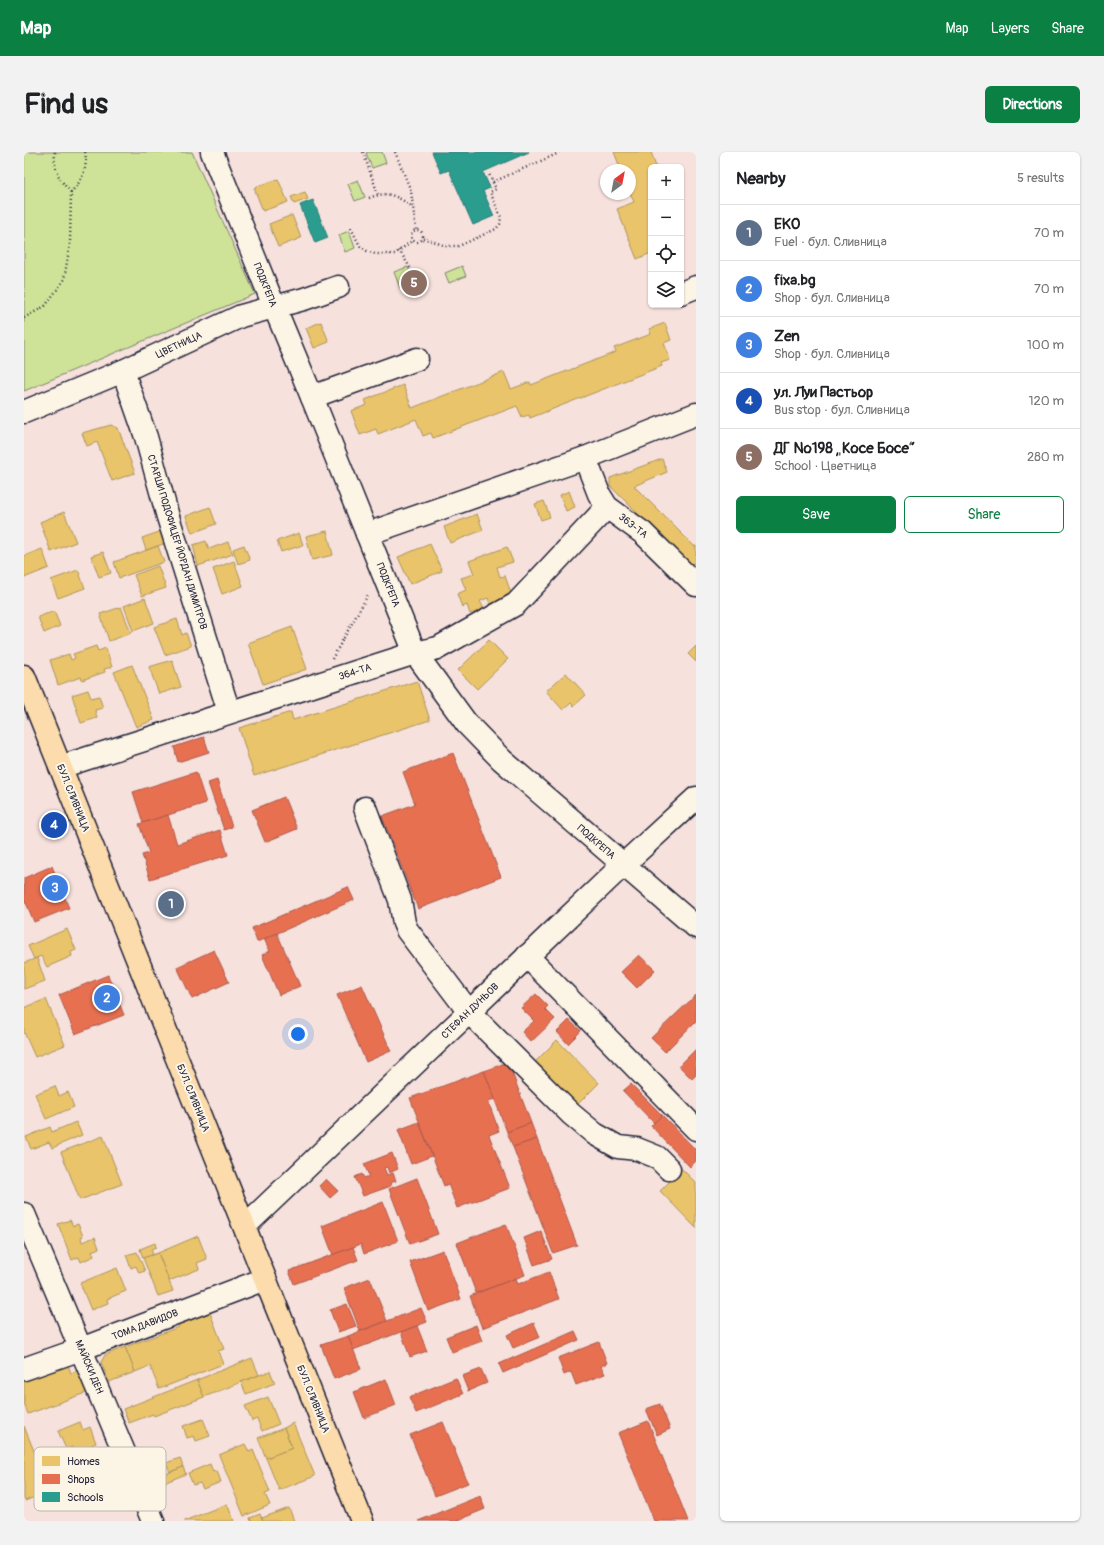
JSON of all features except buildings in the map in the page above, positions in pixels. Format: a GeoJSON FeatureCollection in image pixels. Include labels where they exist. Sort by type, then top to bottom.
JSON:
{"type":"FeatureCollection","features":[{"type":"Feature","properties":{"kind":"main road","name":"БУЛ. СЛИВНИЦА"},"geometry":{"type":"LineString","coordinates":[[24,676],[29,702],[60,767],[362,1521]]}},
{"type":"Feature","properties":{"kind":"street","name":"ПОДКРЕПА"},"geometry":{"type":"LineString","coordinates":[[212,152],[415,653],[467,724],[502,760],[622,865],[696,927]]}},
{"type":"Feature","properties":{"kind":"street","name":"ЦВЕТНИЦА"},"geometry":{"type":"LineString","coordinates":[[24,412],[123,371],[241,316],[304,299],[338,287]]}},
{"type":"Feature","properties":{"kind":"street"},"geometry":{"type":"LineString","coordinates":[[684,292],[696,287]]}},
{"type":"Feature","properties":{"kind":"street"},"geometry":{"type":"LineString","coordinates":[[312,397],[417,359]]}},
{"type":"Feature","properties":{"kind":"street","name":"СТАРШИ ПОДОФИЦЕР ЙОРДАН ДИМИТРОВ"},"geometry":{"type":"LineString","coordinates":[[123,371],[146,437],[168,517],[229,712]]}},
{"type":"Feature","properties":{"kind":"street"},"geometry":{"type":"LineString","coordinates":[[367,534],[585,458],[696,414]]}},
{"type":"Feature","properties":{"kind":"street","name":"363-ТА"},"geometry":{"type":"LineString","coordinates":[[585,458],[599,494],[607,507],[644,533],[696,585]]}},
{"type":"Feature","properties":{"kind":"street","name":"364-ТА"},"geometry":{"type":"LineString","coordinates":[[60,767],[415,653],[438,648],[516,604],[607,507]]}},
{"type":"Feature","properties":{"kind":"street","name":"СТЕФАН ДУНЬОВ"},"geometry":{"type":"LineString","coordinates":[[245,1226],[622,865],[696,798]]}},
{"type":"Feature","properties":{"kind":"street"},"geometry":{"type":"LineString","coordinates":[[365,808],[400,900],[404,923],[407,930],[469,1012],[571,1114],[595,1134],[618,1147],[637,1149],[657,1157],[669,1169]]}},
{"type":"Feature","properties":{"kind":"street"},"geometry":{"type":"LineString","coordinates":[[527,956],[696,1129]]}},
{"type":"Feature","properties":{"kind":"street","name":"МАЙСКИ ДЕН"},"geometry":{"type":"LineString","coordinates":[[24,1214],[122,1447]]}},
{"type":"Feature","properties":{"kind":"street","name":"ТОМА ДАВИДОВ"},"geometry":{"type":"LineString","coordinates":[[24,1369],[81,1349],[265,1279]]}},
{"type":"Feature","properties":{"kind":"street","name":"МАЙСКИ ДЕН"},"geometry":{"type":"LineString","coordinates":[[149,1511],[153,1521]]}},
{"type":"Feature","properties":{"kind":"path"},"geometry":{"type":"LineString","coordinates":[[55,152],[54,160],[56,172],[62,183],[71,192]]}},
{"type":"Feature","properties":{"kind":"path"},"geometry":{"type":"LineString","coordinates":[[24,318],[45,306],[64,280],[70,244],[71,192],[79,183],[84,172],[86,159],[85,152]]}},
{"type":"Feature","properties":{"kind":"path"},"geometry":{"type":"LineString","coordinates":[[362,152],[378,194]]}},
{"type":"Feature","properties":{"kind":"path"},"geometry":{"type":"LineString","coordinates":[[395,152],[411,191],[416,230]]}},
{"type":"Feature","properties":{"kind":"path"},"geometry":{"type":"LineString","coordinates":[[493,182],[559,153]]}},
{"type":"Feature","properties":{"kind":"path"},"geometry":{"type":"LineString","coordinates":[[423,238],[446,246],[458,246],[496,230],[500,224],[501,216],[490,192],[496,189],[488,174]]}},
{"type":"Feature","properties":{"kind":"path"},"geometry":{"type":"LineString","coordinates":[[369,198],[378,194],[393,195],[413,207]]}},
{"type":"Feature","properties":{"kind":"path"},"geometry":{"type":"LineString","coordinates":[[352,228],[360,246],[367,251],[384,255],[395,254],[413,240]]}},
{"type":"Feature","properties":{"kind":"path"},"geometry":{"type":"LineString","coordinates":[[416,230],[422,231],[424,234],[423,238],[419,242],[413,240],[411,234],[416,230]]}},
{"type":"Feature","properties":{"kind":"path"},"geometry":{"type":"LineString","coordinates":[[400,250],[417,284]]}},
{"type":"Feature","properties":{"kind":"path"},"geometry":{"type":"LineString","coordinates":[[317,684],[382,570]]}},
{"type":"Feature","properties":{"kind":"green space"},"geometry":{"type":"Polygon","coordinates":[[[24,152],[192,152],[255,294],[24,391],[24,152]]]}},
{"type":"Feature","properties":{"kind":"green space"},"geometry":{"type":"Polygon","coordinates":[[[382,152],[386,163],[372,168],[366,153],[382,152]]]}},
{"type":"Feature","properties":{"kind":"green space"},"geometry":{"type":"Polygon","coordinates":[[[358,180],[365,197],[355,201],[348,184],[358,180]]]}},
{"type":"Feature","properties":{"kind":"green space"},"geometry":{"type":"Polygon","coordinates":[[[349,231],[355,248],[345,252],[339,235],[349,231]]]}},
{"type":"Feature","properties":{"kind":"green space"},"geometry":{"type":"Polygon","coordinates":[[[462,266],[466,276],[449,283],[445,273],[462,266]]]}},
{"type":"Feature","properties":{"kind":"green space"},"geometry":{"type":"Polygon","coordinates":[[[408,267],[414,282],[400,288],[394,272],[408,267]]]}},
{"type":"Feature","properties":{"kind":"place","name":"ДГ №198 „Косе Босе“"},"geometry":{"type":"Point","coordinates":[414,283]}},
{"type":"Feature","properties":{"kind":"place","name":"ул. Луи Пастьор"},"geometry":{"type":"Point","coordinates":[54,825]}},
{"type":"Feature","properties":{"kind":"place","name":"Zen"},"geometry":{"type":"Point","coordinates":[55,888]}},
{"type":"Feature","properties":{"kind":"place","name":"EKO"},"geometry":{"type":"Point","coordinates":[171,904]}},
{"type":"Feature","properties":{"kind":"place","name":"fixa.bg"},"geometry":{"type":"Point","coordinates":[107,998]}}]}
